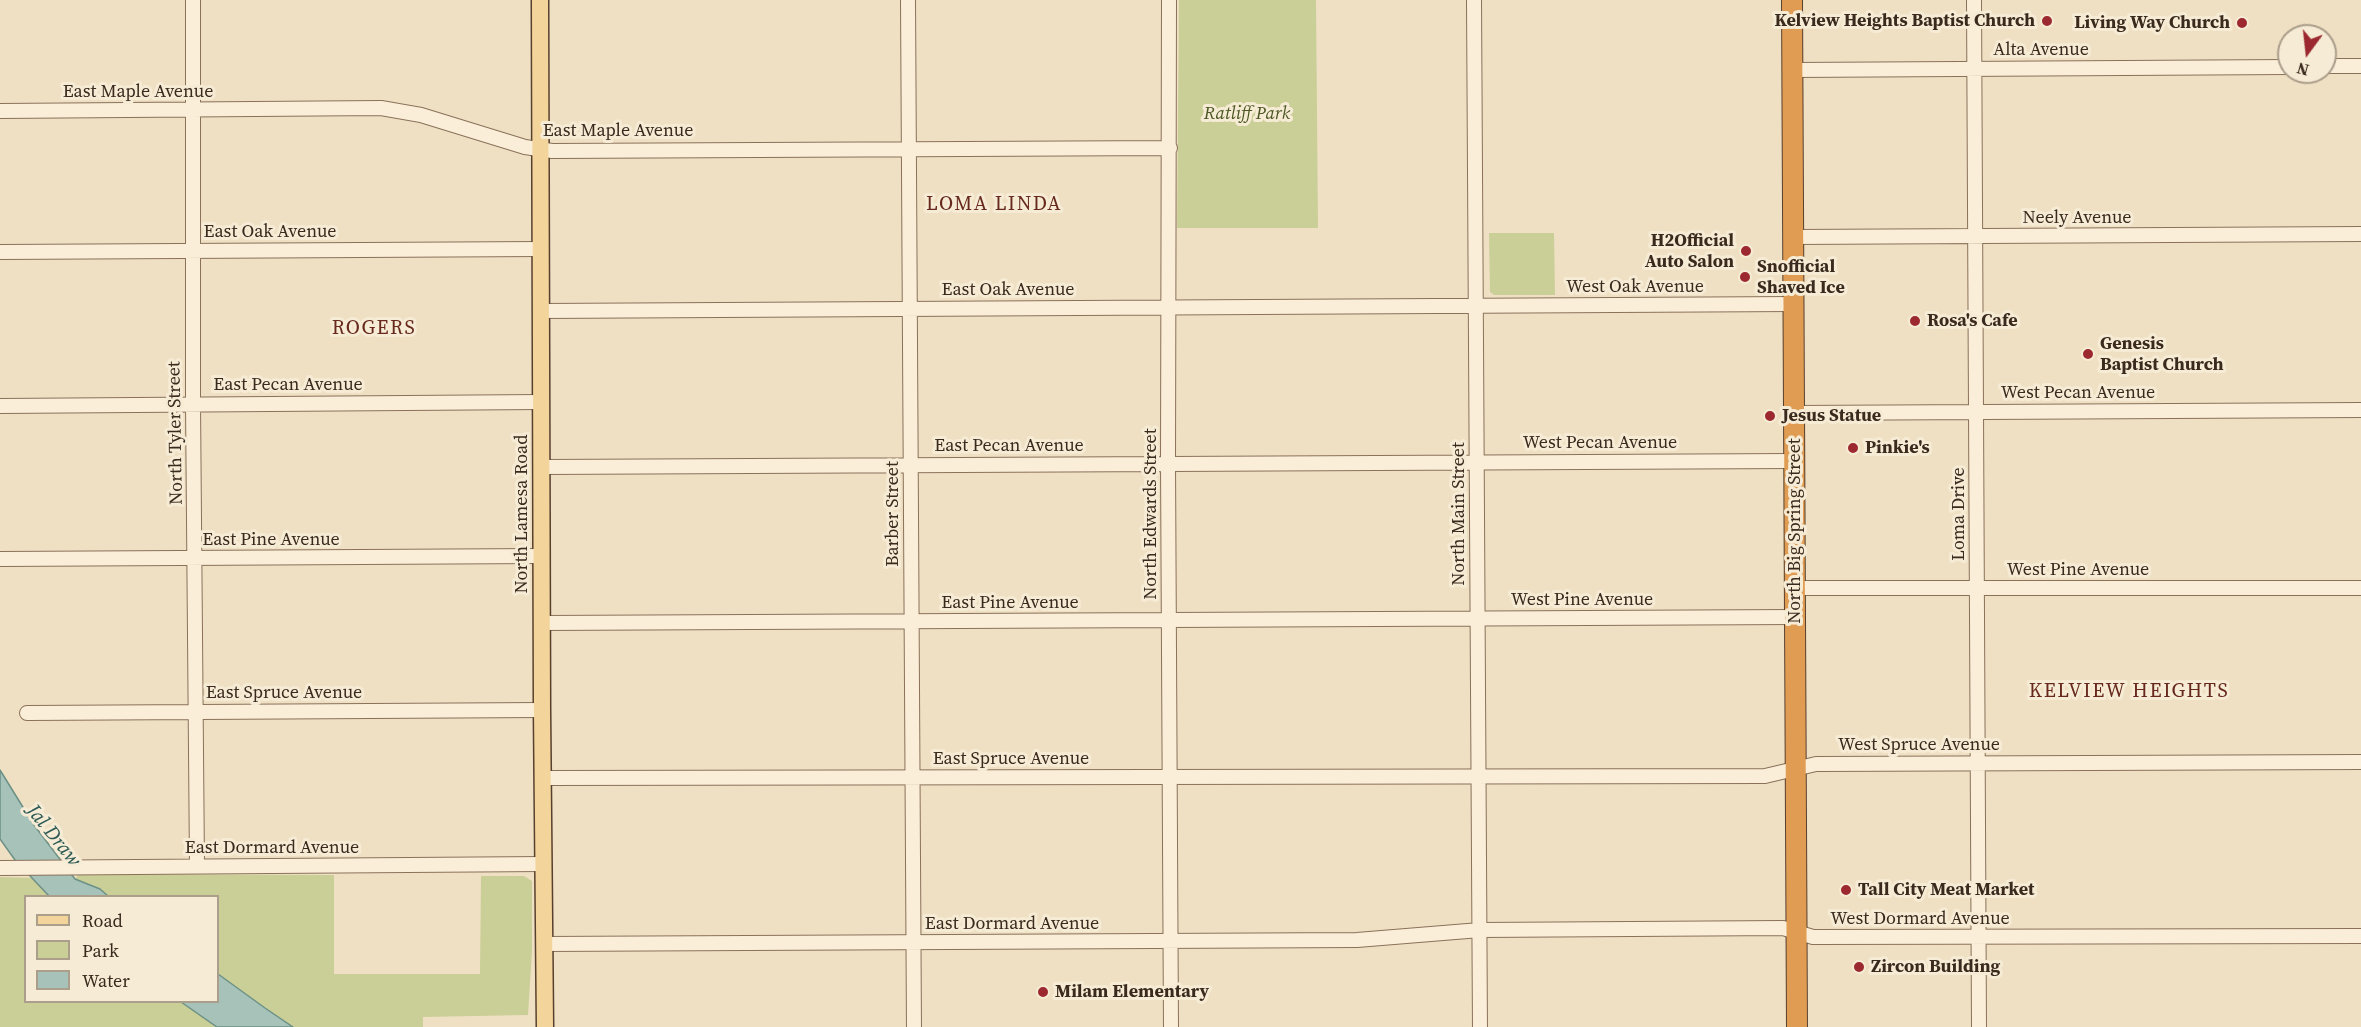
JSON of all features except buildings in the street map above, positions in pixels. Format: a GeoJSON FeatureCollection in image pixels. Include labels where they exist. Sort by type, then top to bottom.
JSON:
{"type":"FeatureCollection","features":[{"type":"Feature","properties":{"kind":"highway","name":"North Big Spring Street"},"geometry":{"type":"LineString","coordinates":[[1792,0],[1797,1027]]}},
{"type":"Feature","properties":{"kind":"main road","name":"North Lamesa Road"},"geometry":{"type":"LineString","coordinates":[[540,0],[544,1027]]}},
{"type":"Feature","properties":{"kind":"street","name":"North Tyler Street"},"geometry":{"type":"LineString","coordinates":[[193,0],[193,404],[197,866]]}},
{"type":"Feature","properties":{"kind":"street","name":"Barber Street"},"geometry":{"type":"LineString","coordinates":[[908,0],[914,1027]]}},
{"type":"Feature","properties":{"kind":"street","name":"North Edwards Street"},"geometry":{"type":"LineString","coordinates":[[1169,0],[1168,464],[1171,1027]]}},
{"type":"Feature","properties":{"kind":"street","name":"North Main Street"},"geometry":{"type":"LineString","coordinates":[[1474,0],[1480,1027]]}},
{"type":"Feature","properties":{"kind":"street","name":"Loma Drive"},"geometry":{"type":"LineString","coordinates":[[1974,0],[1979,1027]]}},
{"type":"Feature","properties":{"kind":"street"},"geometry":{"type":"LineString","coordinates":[[2337,66],[2361,66]]}},
{"type":"Feature","properties":{"kind":"street","name":"Alta Avenue"},"geometry":{"type":"LineString","coordinates":[[1793,70],[2277,67]]}},
{"type":"Feature","properties":{"kind":"street","name":"East Maple Avenue"},"geometry":{"type":"LineString","coordinates":[[0,111],[392,109],[421,115],[517,145],[541,150],[1170,148]]}},
{"type":"Feature","properties":{"kind":"street","name":"Neely Avenue"},"geometry":{"type":"LineString","coordinates":[[1793,237],[2361,234]]}},
{"type":"Feature","properties":{"kind":"street","name":"East Oak Avenue"},"geometry":{"type":"LineString","coordinates":[[0,252],[541,249]]}},
{"type":"Feature","properties":{"kind":"street","name":"West Oak Avenue"},"geometry":{"type":"LineString","coordinates":[[1476,306],[1794,304]]}},
{"type":"Feature","properties":{"kind":"street","name":"East Oak Avenue"},"geometry":{"type":"LineString","coordinates":[[541,311],[1476,306]]}},
{"type":"Feature","properties":{"kind":"street","name":"East Pecan Avenue"},"geometry":{"type":"LineString","coordinates":[[0,406],[541,402]]}},
{"type":"Feature","properties":{"kind":"street","name":"West Pecan Avenue"},"geometry":{"type":"LineString","coordinates":[[1794,413],[2361,410]]}},
{"type":"Feature","properties":{"kind":"street","name":"West Pecan Avenue"},"geometry":{"type":"LineString","coordinates":[[1477,462],[1794,461]]}},
{"type":"Feature","properties":{"kind":"street","name":"East Pecan Avenue"},"geometry":{"type":"LineString","coordinates":[[542,467],[1477,462]]}},
{"type":"Feature","properties":{"kind":"street","name":"East Pine Avenue"},"geometry":{"type":"LineString","coordinates":[[0,559],[542,556]]}},
{"type":"Feature","properties":{"kind":"street","name":"West Pine Avenue"},"geometry":{"type":"LineString","coordinates":[[1795,588],[2361,588]]}},
{"type":"Feature","properties":{"kind":"street","name":"West Pine Avenue"},"geometry":{"type":"LineString","coordinates":[[1478,619],[1796,617]]}},
{"type":"Feature","properties":{"kind":"street","name":"East Pine Avenue"},"geometry":{"type":"LineString","coordinates":[[542,623],[1478,619]]}},
{"type":"Feature","properties":{"kind":"street","name":"East Spruce Avenue"},"geometry":{"type":"LineString","coordinates":[[27,713],[542,710]]}},
{"type":"Feature","properties":{"kind":"street","name":"West Spruce Avenue"},"geometry":{"type":"LineString","coordinates":[[1479,775],[1765,776],[1816,764],[2361,762]]}},
{"type":"Feature","properties":{"kind":"street","name":"East Spruce Avenue"},"geometry":{"type":"LineString","coordinates":[[543,778],[1479,775]]}},
{"type":"Feature","properties":{"kind":"street","name":"East Dormard Avenue"},"geometry":{"type":"LineString","coordinates":[[0,868],[544,864]]}},
{"type":"Feature","properties":{"kind":"street","name":"West Dormard Avenue"},"geometry":{"type":"LineString","coordinates":[[1480,930],[1783,928],[1813,937],[2361,936]]}},
{"type":"Feature","properties":{"kind":"street","name":"East Dormard Avenue"},"geometry":{"type":"LineString","coordinates":[[544,944],[1357,940],[1480,930]]}},
{"type":"Feature","properties":{"kind":"green space","name":"Ratliff Park"},"geometry":{"type":"Polygon","coordinates":[[[1179,0],[1316,0],[1318,228],[1177,228],[1179,0]]]}},
{"type":"Feature","properties":{"kind":"green space"},"geometry":{"type":"Polygon","coordinates":[[[1489,233],[1554,233],[1555,295],[1494,295],[1490,292],[1489,233]]]}},
{"type":"Feature","properties":{"kind":"green space"},"geometry":{"type":"Polygon","coordinates":[[[79,874],[334,875],[334,974],[480,974],[481,876],[524,876],[532,881],[532,951],[528,1015],[423,1017],[423,1027],[0,1027],[0,877],[75,879],[79,874]]]}},
{"type":"Feature","properties":{"kind":"water"},"geometry":{"type":"Polygon","coordinates":[[[0,770],[34,825],[75,879],[100,889],[107,895],[48,895],[15,860],[0,839],[0,770]]]}},
{"type":"Feature","properties":{"kind":"water"},"geometry":{"type":"Polygon","coordinates":[[[219,975],[293,1027],[217,1027],[182,1003],[219,1003],[219,975]]]}},
{"type":"Feature","properties":{"kind":"place","name":"Kelview Heights Baptist Church"},"geometry":{"type":"Point","coordinates":[2047,21]}},
{"type":"Feature","properties":{"kind":"place","name":"Living Way Church"},"geometry":{"type":"Point","coordinates":[2242,23]}},
{"type":"Feature","properties":{"kind":"place","name":"H2Official Auto Salon"},"geometry":{"type":"Point","coordinates":[1746,251]}},
{"type":"Feature","properties":{"kind":"place","name":"Snofficial Shaved Ice"},"geometry":{"type":"Point","coordinates":[1745,277]}},
{"type":"Feature","properties":{"kind":"place","name":"Rosa's Cafe"},"geometry":{"type":"Point","coordinates":[1915,321]}},
{"type":"Feature","properties":{"kind":"place","name":"Genesis Baptist Church"},"geometry":{"type":"Point","coordinates":[2088,354]}},
{"type":"Feature","properties":{"kind":"place","name":"Jesus Statue"},"geometry":{"type":"Point","coordinates":[1770,416]}},
{"type":"Feature","properties":{"kind":"place","name":"Pinkie's"},"geometry":{"type":"Point","coordinates":[1853,448]}},
{"type":"Feature","properties":{"kind":"place","name":"Tall City Meat Market"},"geometry":{"type":"Point","coordinates":[1846,890]}},
{"type":"Feature","properties":{"kind":"place","name":"Zircon Building"},"geometry":{"type":"Point","coordinates":[1859,967]}},
{"type":"Feature","properties":{"kind":"place","name":"Milam Elementary"},"geometry":{"type":"Point","coordinates":[1043,992]}},
{"type":"Feature","properties":{"kind":"district","name":"LOMA LINDA"},"geometry":{"type":"Point","coordinates":[994,205]}},
{"type":"Feature","properties":{"kind":"district","name":"ROGERS"},"geometry":{"type":"Point","coordinates":[374,329]}},
{"type":"Feature","properties":{"kind":"district","name":"KELVIEW HEIGHTS"},"geometry":{"type":"Point","coordinates":[2129,692]}},
{"type":"Feature","properties":{"kind":"water label","name":"Jal Draw"},"geometry":{"type":"Point","coordinates":[53,836]}}]}
